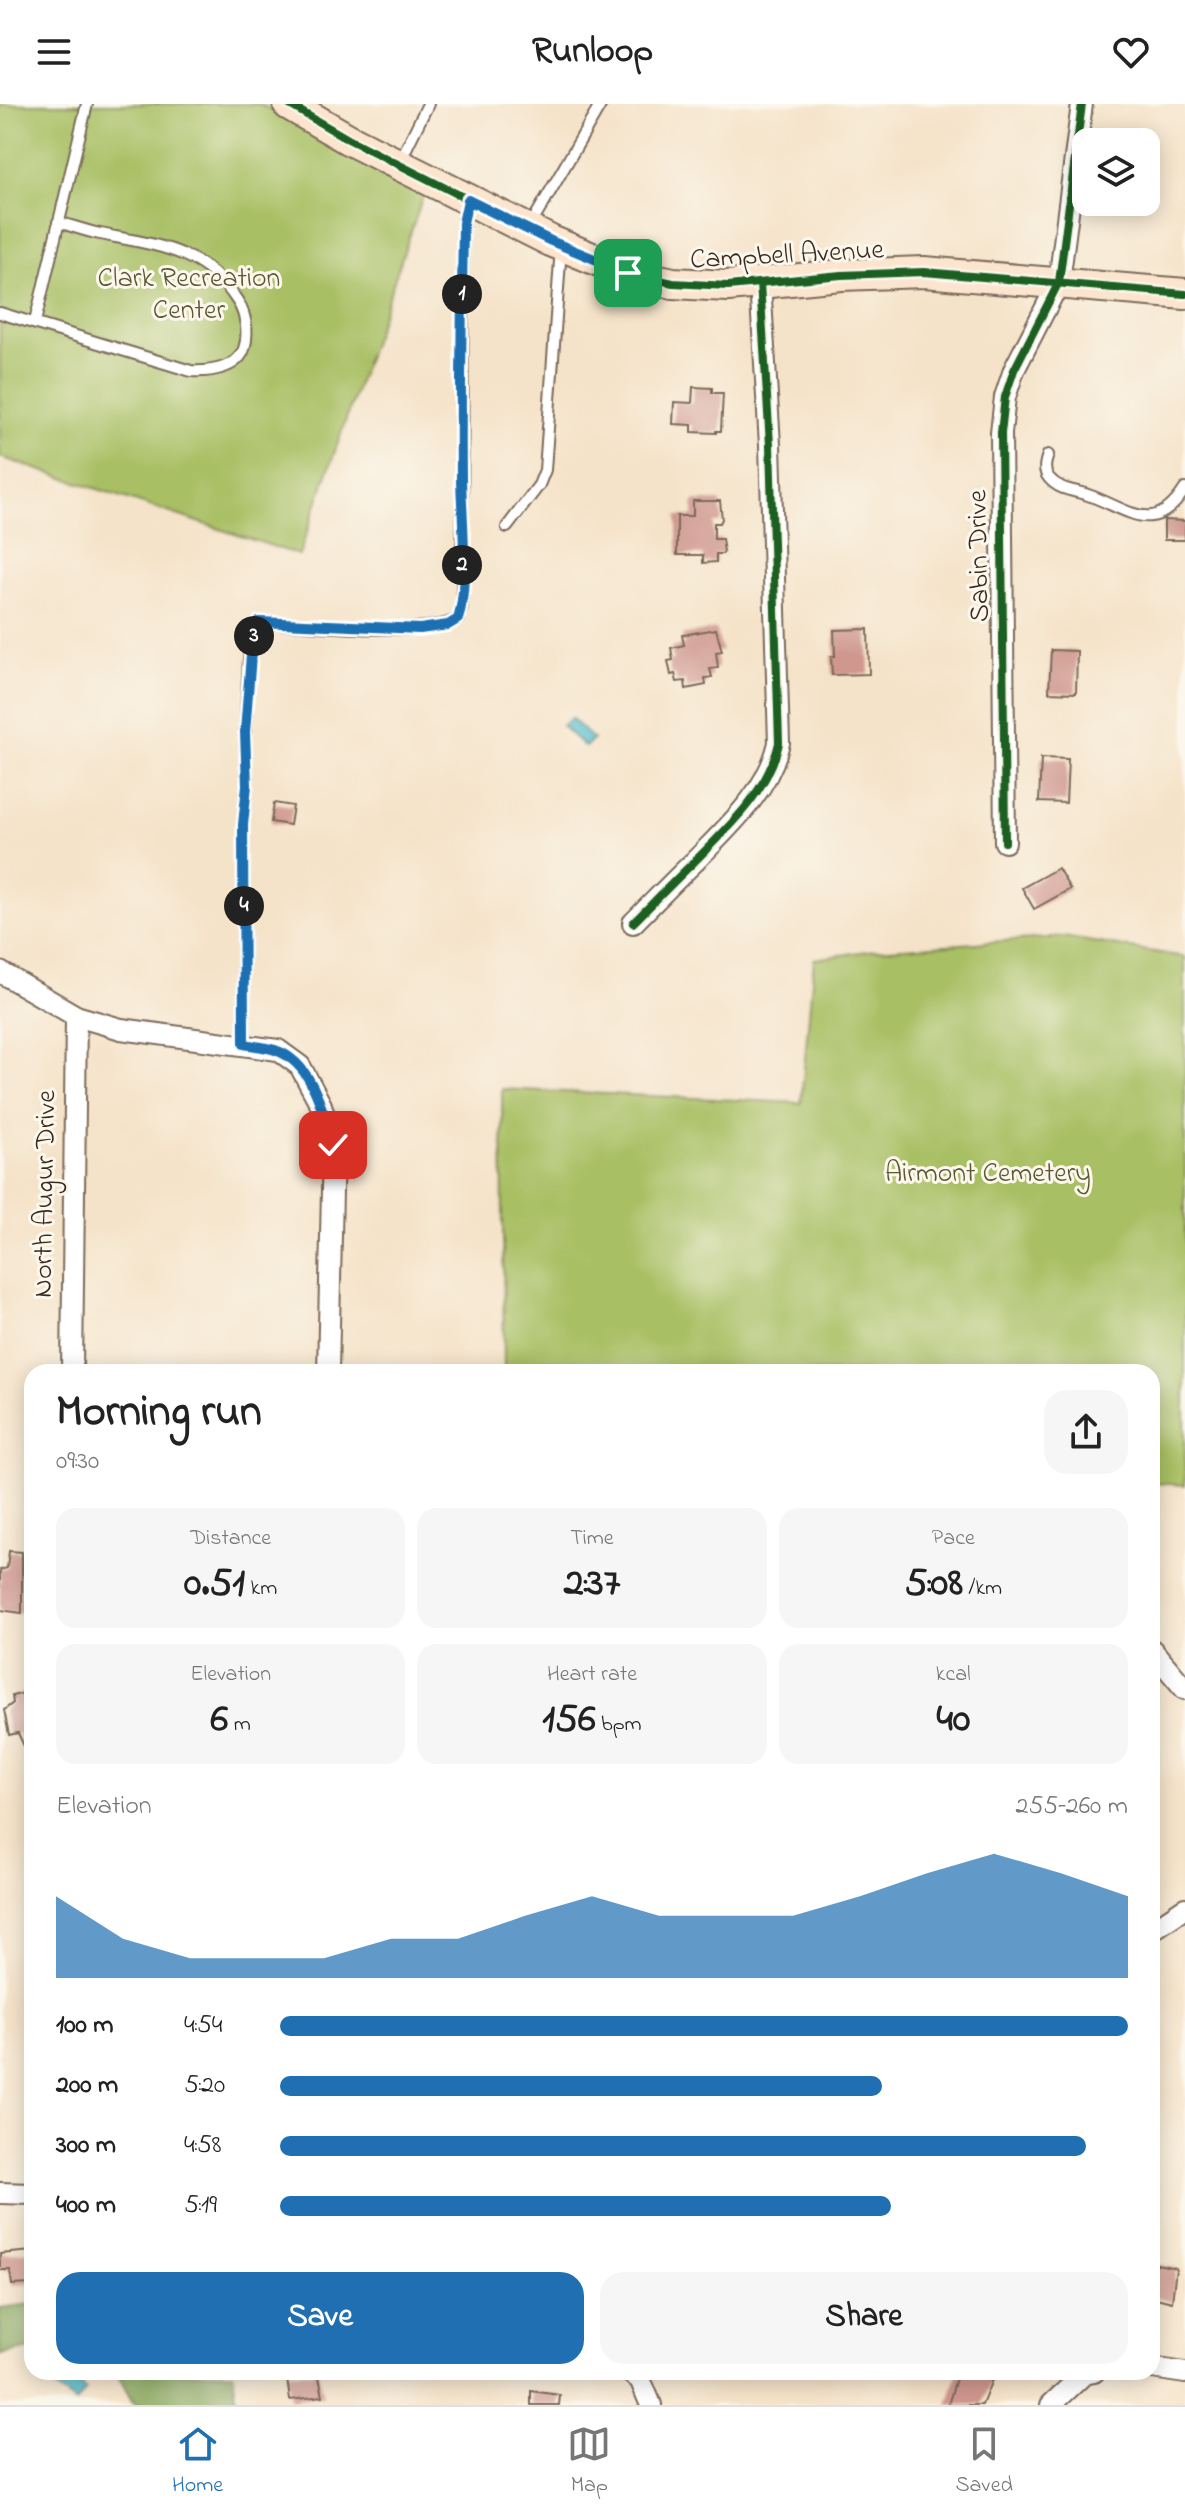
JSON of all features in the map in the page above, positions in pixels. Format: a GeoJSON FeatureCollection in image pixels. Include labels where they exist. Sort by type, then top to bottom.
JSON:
{"type":"FeatureCollection","features":[{"type":"Feature","properties":{"kind":"street","name":"Campbell Avenue"},"geometry":{"type":"LineString","coordinates":[[288,104],[468,200],[562,245],[628,273],[673,283],[728,286],[841,275],[924,272],[1185,294]]}},
{"type":"Feature","properties":{"kind":"street","name":"Sabin Drive"},"geometry":{"type":"LineString","coordinates":[[1005,842],[1001,433],[1005,397],[1014,370],[1059,282],[1082,104]]}},
{"type":"Feature","properties":{"kind":"street"},"geometry":{"type":"LineString","coordinates":[[633,923],[756,796],[767,777],[779,743],[770,445],[760,283]]}},
{"type":"Feature","properties":{"kind":"street"},"geometry":{"type":"LineString","coordinates":[[0,972],[76,1016],[121,1029],[278,1050],[300,1066],[321,1105],[333,1145],[328,1364]]}},
{"type":"Feature","properties":{"kind":"street","name":"North Augur Drive"},"geometry":{"type":"LineString","coordinates":[[72,1364],[76,1016]]}},
{"type":"Feature","properties":{"kind":"street"},"geometry":{"type":"LineString","coordinates":[[1160,1659],[1185,1689]]}},
{"type":"Feature","properties":{"kind":"street"},"geometry":{"type":"LineString","coordinates":[[1160,1925],[1185,1908]]}},
{"type":"Feature","properties":{"kind":"street"},"geometry":{"type":"LineString","coordinates":[[0,2193],[24,2194]]}},
{"type":"Feature","properties":{"kind":"street"},"geometry":{"type":"LineString","coordinates":[[1160,2369],[1185,2373]]}},
{"type":"Feature","properties":{"kind":"street"},"geometry":{"type":"LineString","coordinates":[[640,2380],[651,2405]]}},
{"type":"Feature","properties":{"kind":"street"},"geometry":{"type":"LineString","coordinates":[[1051,2405],[1078,2380]]}},
{"type":"Feature","properties":{"kind":"lane"},"geometry":{"type":"LineString","coordinates":[[35,322],[87,104]]}},
{"type":"Feature","properties":{"kind":"lane"},"geometry":{"type":"LineString","coordinates":[[399,164],[428,104]]}},
{"type":"Feature","properties":{"kind":"lane"},"geometry":{"type":"LineString","coordinates":[[528,229],[601,104]]}},
{"type":"Feature","properties":{"kind":"lane"},"geometry":{"type":"LineString","coordinates":[[244,1044],[245,732],[250,650],[259,622],[420,629],[448,625],[458,619],[462,607],[460,410],[463,223],[468,200]]}},
{"type":"Feature","properties":{"kind":"lane"},"geometry":{"type":"LineString","coordinates":[[0,313],[191,371],[210,372],[242,354],[247,337],[243,309],[228,285],[207,266],[181,252],[148,242],[58,222]]}},
{"type":"Feature","properties":{"kind":"lane"},"geometry":{"type":"LineString","coordinates":[[507,527],[539,485],[545,470],[562,245]]}},
{"type":"Feature","properties":{"kind":"lane"},"geometry":{"type":"LineString","coordinates":[[1048,455],[1045,471],[1056,485],[1085,493],[1142,517],[1165,512],[1176,504],[1185,489]]}},
{"type":"Feature","properties":{"kind":"green space","name":"Clark Recreation Center"},"geometry":{"type":"Polygon","coordinates":[[[0,104],[260,104],[425,191],[299,555],[0,457],[0,104]]]}},
{"type":"Feature","properties":{"kind":"green space","name":"Airmont Cemetery"},"geometry":{"type":"Polygon","coordinates":[[[1063,937],[1185,957],[1185,1485],[1160,1483],[1160,1364],[504,1364],[502,1089],[801,1103],[814,959],[874,950],[1063,937]]]}},
{"type":"Feature","properties":{"kind":"green space"},"geometry":{"type":"Polygon","coordinates":[[[24,2305],[24,2350],[0,2355],[0,2308],[24,2305]]]}},
{"type":"Feature","properties":{"kind":"green space"},"geometry":{"type":"Polygon","coordinates":[[[120,2380],[234,2380],[237,2405],[137,2405],[120,2380]]]}},
{"type":"Feature","properties":{"kind":"water"},"geometry":{"type":"Polygon","coordinates":[[[571,718],[593,739],[585,747],[562,726],[571,718]]]}},
{"type":"Feature","properties":{"kind":"water"},"geometry":{"type":"Polygon","coordinates":[[[52,2380],[72,2380],[86,2390],[76,2403],[49,2384],[52,2380]]]}},
{"type":"Feature","properties":{"kind":"building"},"geometry":{"type":"Polygon","coordinates":[[[693,387],[712,388],[712,393],[723,393],[721,431],[692,432],[692,425],[673,424],[674,402],[692,403],[693,387]]]}},
{"type":"Feature","properties":{"kind":"building"},"geometry":{"type":"Polygon","coordinates":[[[693,501],[720,501],[722,519],[720,523],[714,523],[714,539],[722,539],[724,552],[716,554],[716,562],[703,563],[703,555],[677,555],[677,516],[693,516],[693,501]]]}},
{"type":"Feature","properties":{"kind":"building"},"geometry":{"type":"Polygon","coordinates":[[[1164,520],[1185,521],[1185,540],[1164,540],[1164,520]]]}},
{"type":"Feature","properties":{"kind":"building"},"geometry":{"type":"Polygon","coordinates":[[[716,629],[722,651],[716,652],[718,668],[710,669],[712,677],[705,678],[706,685],[686,689],[685,681],[677,682],[675,674],[671,675],[668,661],[673,660],[671,648],[684,645],[682,635],[716,629]]]}},
{"type":"Feature","properties":{"kind":"building"},"geometry":{"type":"Polygon","coordinates":[[[868,629],[869,674],[832,675],[834,630],[868,629]]]}},
{"type":"Feature","properties":{"kind":"building"},"geometry":{"type":"Polygon","coordinates":[[[1051,650],[1077,651],[1076,693],[1049,692],[1051,650]]]}},
{"type":"Feature","properties":{"kind":"building"},"geometry":{"type":"Polygon","coordinates":[[[1041,758],[1068,759],[1066,803],[1039,802],[1041,758]]]}},
{"type":"Feature","properties":{"kind":"building"},"geometry":{"type":"Polygon","coordinates":[[[274,803],[293,806],[290,825],[271,822],[274,803]]]}},
{"type":"Feature","properties":{"kind":"building"},"geometry":{"type":"Polygon","coordinates":[[[1058,868],[1070,889],[1034,909],[1022,888],[1058,868]]]}},
{"type":"Feature","properties":{"kind":"building"},"geometry":{"type":"Polygon","coordinates":[[[9,1551],[22,1552],[22,1613],[0,1610],[0,1570],[7,1568],[9,1551]]]}},
{"type":"Feature","properties":{"kind":"building"},"geometry":{"type":"Polygon","coordinates":[[[24,1693],[24,1746],[18,1733],[9,1735],[4,1710],[13,1703],[12,1696],[24,1693]]]}},
{"type":"Feature","properties":{"kind":"building"},"geometry":{"type":"Polygon","coordinates":[[[24,2252],[24,2284],[12,2285],[10,2270],[0,2270],[0,2254],[24,2252]]]}},
{"type":"Feature","properties":{"kind":"building"},"geometry":{"type":"Polygon","coordinates":[[[1160,2265],[1176,2268],[1172,2302],[1160,2299],[1160,2265]]]}},
{"type":"Feature","properties":{"kind":"building"},"geometry":{"type":"Polygon","coordinates":[[[287,2380],[320,2380],[323,2396],[290,2400],[287,2380]]]}},
{"type":"Feature","properties":{"kind":"building"},"geometry":{"type":"Polygon","coordinates":[[[956,2380],[992,2380],[982,2405],[948,2405],[956,2380]]]}},
{"type":"Feature","properties":{"kind":"building"},"geometry":{"type":"Polygon","coordinates":[[[531,2391],[560,2395],[559,2405],[531,2405],[531,2391]]]}},
{"type":"Feature","properties":{"kind":"cycle path"},"geometry":{"type":"LineString","coordinates":[[288,104],[348,139],[551,241],[628,273],[673,283],[728,286],[841,275],[924,272],[1185,294]]}},
{"type":"Feature","properties":{"kind":"cycle path"},"geometry":{"type":"LineString","coordinates":[[1005,842],[1001,433],[1005,397],[1014,370],[1059,282],[1082,104]]}},
{"type":"Feature","properties":{"kind":"cycle path"},"geometry":{"type":"LineString","coordinates":[[633,923],[745,808],[766,777],[779,743],[770,445],[760,283]]}},
{"type":"Feature","properties":{"kind":"route"},"geometry":{"type":"LineString","coordinates":[[333,1145],[321,1105],[300,1066],[278,1050],[244,1044],[243,825],[247,785],[245,732],[252,642],[259,622],[420,629],[448,625],[458,619],[462,607],[463,579],[460,410],[463,223],[468,200],[551,241],[628,273]]}}]}
